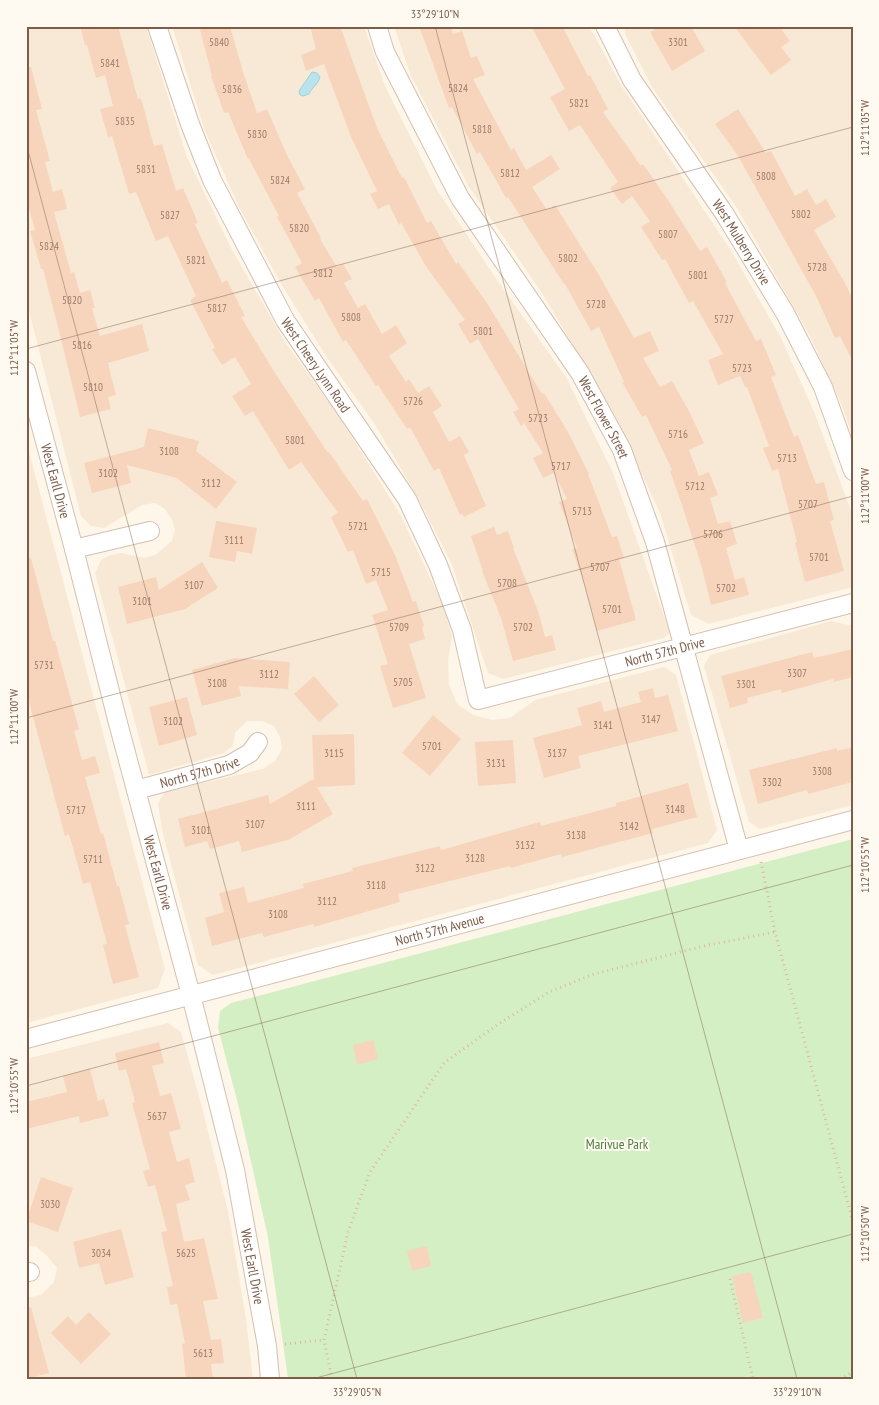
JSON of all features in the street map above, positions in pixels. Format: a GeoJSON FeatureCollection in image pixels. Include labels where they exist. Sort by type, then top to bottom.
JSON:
{"type":"FeatureCollection","features":[{"type":"Feature","properties":{"kind":"street","name":"West Cheery Lynn Road"},"geometry":{"type":"LineString","coordinates":[[157,26],[190,124],[212,180],[284,320],[407,499],[438,566],[462,630],[478,700]]}},
{"type":"Feature","properties":{"kind":"street","name":"West Flower Street"},"geometry":{"type":"LineString","coordinates":[[378,26],[385,52],[460,198],[580,372],[622,450],[655,542],[739,850]]}},
{"type":"Feature","properties":{"kind":"street","name":"West Mulberry Drive"},"geometry":{"type":"LineString","coordinates":[[605,26],[632,80],[724,213],[785,313],[823,387],[853,472]]}},
{"type":"Feature","properties":{"kind":"street","name":"West Earll Drive"},"geometry":{"type":"LineString","coordinates":[[26,371],[191,995],[235,1170],[267,1346],[270,1379]]}},
{"type":"Feature","properties":{"kind":"street"},"geometry":{"type":"LineString","coordinates":[[74,550],[150,532]]}},
{"type":"Feature","properties":{"kind":"street","name":"North 57th Drive"},"geometry":{"type":"LineString","coordinates":[[478,700],[853,603]]}},
{"type":"Feature","properties":{"kind":"street","name":"North 57th Drive"},"geometry":{"type":"LineString","coordinates":[[136,790],[229,765],[250,753],[258,742]]}},
{"type":"Feature","properties":{"kind":"street","name":"North 57th Avenue"},"geometry":{"type":"LineString","coordinates":[[26,1039],[853,820]]}},
{"type":"Feature","properties":{"kind":"path"},"geometry":{"type":"LineString","coordinates":[[757,845],[775,932],[853,1222]]}},
{"type":"Feature","properties":{"kind":"path"},"geometry":{"type":"LineString","coordinates":[[332,1379],[324,1340],[348,1232],[370,1172],[444,1063],[497,1025],[549,992],[594,974],[704,946],[775,932]]}},
{"type":"Feature","properties":{"kind":"path"},"geometry":{"type":"LineString","coordinates":[[730,1279],[753,1379]]}},
{"type":"Feature","properties":{"kind":"path"},"geometry":{"type":"LineString","coordinates":[[267,1346],[324,1340]]}},
{"type":"Feature","properties":{"kind":"path"},"geometry":{"type":"LineString","coordinates":[[840,1379],[853,1372]]}},
{"type":"Feature","properties":{"kind":"shaded area"},"geometry":{"type":"Polygon","coordinates":[[[26,26],[146,26],[187,157],[231,248],[285,342],[338,415],[400,514],[443,605],[452,636],[448,660],[449,685],[457,704],[473,715],[492,720],[510,718],[535,700],[664,667],[676,675],[717,830],[708,843],[213,975],[198,965],[162,830],[158,803],[165,792],[263,769],[275,761],[282,749],[280,737],[274,726],[262,721],[247,721],[235,733],[233,745],[224,753],[149,775],[95,573],[101,560],[110,555],[121,553],[145,558],[155,555],[172,541],[175,530],[172,520],[165,509],[155,503],[142,505],[104,528],[91,526],[81,516],[26,299],[26,26]]]}},
{"type":"Feature","properties":{"kind":"shaded area"},"geometry":{"type":"Polygon","coordinates":[[[172,26],[364,26],[385,86],[437,190],[497,280],[566,377],[613,473],[670,633],[664,638],[503,679],[488,673],[451,562],[418,498],[374,423],[326,356],[283,287],[239,207],[205,131],[172,26]]]}},
{"type":"Feature","properties":{"kind":"shaded area"},"geometry":{"type":"Polygon","coordinates":[[[394,26],[589,26],[621,85],[730,249],[781,338],[815,414],[853,516],[853,587],[709,624],[691,615],[660,513],[614,414],[542,293],[469,187],[411,76],[394,26]]]}},
{"type":"Feature","properties":{"kind":"shaded area"},"geometry":{"type":"Polygon","coordinates":[[[624,26],[853,26],[853,437],[841,403],[810,336],[737,208],[652,87],[625,34],[624,26]]]}},
{"type":"Feature","properties":{"kind":"shaded area"},"geometry":{"type":"Polygon","coordinates":[[[26,440],[165,969],[158,988],[26,1023],[26,440]]]}},
{"type":"Feature","properties":{"kind":"shaded area"},"geometry":{"type":"Polygon","coordinates":[[[831,621],[853,626],[853,805],[760,829],[749,822],[704,666],[710,655],[831,621]]]}},
{"type":"Feature","properties":{"kind":"shaded area"},"geometry":{"type":"Polygon","coordinates":[[[168,1023],[181,1032],[228,1211],[246,1319],[253,1379],[26,1379],[26,1298],[41,1295],[54,1282],[57,1268],[37,1247],[26,1245],[26,1059],[168,1023]]]}},
{"type":"Feature","properties":{"kind":"green space","name":"Marivue Park"},"geometry":{"type":"Polygon","coordinates":[[[853,839],[853,1379],[288,1379],[268,1237],[238,1104],[218,1028],[220,1011],[231,1003],[853,839]]]}},
{"type":"Feature","properties":{"kind":"water"},"geometry":{"type":"Polygon","coordinates":[[[312,72],[317,73],[320,77],[319,80],[309,94],[300,95],[299,91],[312,72]]]}},
{"type":"Feature","properties":{"kind":"building"},"geometry":{"type":"Polygon","coordinates":[[[80,26],[118,26],[138,99],[141,98],[154,146],[162,144],[176,191],[183,188],[198,223],[195,224],[222,283],[227,280],[245,316],[241,317],[275,373],[328,453],[363,501],[367,499],[395,555],[413,602],[416,601],[424,626],[422,627],[425,639],[409,644],[426,698],[393,708],[380,666],[388,664],[372,615],[388,610],[376,580],[366,584],[353,550],[348,552],[331,517],[338,513],[301,462],[289,470],[253,411],[245,416],[232,396],[251,384],[235,357],[222,365],[212,349],[215,348],[190,300],[196,296],[168,236],[156,241],[136,192],[129,194],[112,136],[108,137],[100,109],[113,106],[105,75],[96,78],[80,26]]]}},
{"type":"Feature","properties":{"kind":"building"},"geometry":{"type":"Polygon","coordinates":[[[199,26],[230,26],[257,113],[267,109],[287,155],[305,189],[297,193],[320,239],[337,267],[343,264],[352,279],[344,283],[358,308],[365,304],[382,334],[396,325],[407,343],[389,356],[406,382],[409,379],[418,393],[429,386],[442,406],[433,412],[449,442],[460,436],[469,452],[464,455],[486,506],[464,517],[462,514],[460,515],[439,468],[434,471],[410,427],[407,429],[346,340],[343,342],[319,298],[315,301],[295,267],[302,263],[248,159],[228,112],[224,113],[211,76],[199,26]]]}},
{"type":"Feature","properties":{"kind":"building"},"geometry":{"type":"Polygon","coordinates":[[[310,26],[340,26],[377,128],[427,223],[431,221],[456,264],[458,262],[487,303],[542,394],[544,393],[568,432],[589,474],[612,537],[617,536],[624,558],[619,559],[636,620],[597,631],[585,586],[572,549],[577,548],[559,502],[567,499],[554,473],[543,478],[533,458],[543,453],[524,423],[521,426],[513,412],[519,409],[478,339],[470,344],[458,324],[465,320],[427,268],[401,223],[399,225],[389,204],[378,209],[370,194],[377,191],[351,137],[324,64],[306,71],[301,55],[316,49],[310,26]]]}},
{"type":"Feature","properties":{"kind":"building"},"geometry":{"type":"Polygon","coordinates":[[[419,26],[451,26],[453,34],[462,31],[471,58],[477,56],[485,75],[473,79],[511,150],[514,148],[526,170],[551,155],[560,169],[532,187],[547,210],[555,205],[599,275],[634,338],[650,331],[659,351],[643,358],[660,387],[672,381],[704,443],[689,450],[699,476],[709,472],[718,495],[710,498],[718,524],[730,521],[737,544],[726,548],[735,580],[744,577],[749,595],[711,605],[702,568],[670,471],[672,470],[646,415],[642,417],[622,382],[624,382],[599,327],[591,331],[565,284],[508,197],[506,198],[480,152],[477,154],[452,107],[449,108],[419,26]]]}},
{"type":"Feature","properties":{"kind":"building"},"geometry":{"type":"Polygon","coordinates":[[[531,26],[562,26],[608,109],[603,112],[641,166],[643,164],[700,251],[707,247],[727,282],[725,283],[756,341],[761,339],[776,375],[771,377],[794,437],[798,435],[816,484],[824,482],[834,520],[830,521],[844,571],[805,582],[795,543],[797,542],[778,469],[772,471],[763,448],[769,446],[747,387],[745,387],[740,376],[718,385],[708,360],[723,354],[693,301],[689,303],[665,259],[662,260],[641,227],[650,221],[632,196],[622,204],[610,188],[618,182],[580,125],[569,131],[550,97],[565,89],[531,26]]]}},
{"type":"Feature","properties":{"kind":"building"},"geometry":{"type":"Polygon","coordinates":[[[661,26],[691,26],[705,51],[672,71],[650,32],[661,26]]]}},
{"type":"Feature","properties":{"kind":"building"},"geometry":{"type":"Polygon","coordinates":[[[734,26],[779,26],[790,41],[781,47],[791,60],[771,75],[734,26]]]}},
{"type":"Feature","properties":{"kind":"building"},"geometry":{"type":"Polygon","coordinates":[[[26,67],[31,67],[42,109],[36,110],[50,161],[45,162],[53,192],[62,189],[67,209],[54,212],[71,273],[74,272],[80,293],[90,290],[95,308],[92,308],[100,336],[142,324],[149,351],[108,363],[116,395],[108,397],[111,409],[80,417],[43,269],[41,269],[30,231],[35,230],[26,197],[26,67]]]}},
{"type":"Feature","properties":{"kind":"building"},"geometry":{"type":"Polygon","coordinates":[[[738,109],[766,153],[771,151],[795,196],[807,189],[816,205],[826,199],[836,217],[814,230],[853,300],[853,362],[840,336],[835,338],[816,296],[738,156],[715,124],[738,109]]]}},
{"type":"Feature","properties":{"kind":"building"},"geometry":{"type":"Polygon","coordinates":[[[148,428],[199,441],[196,451],[237,482],[216,509],[177,478],[127,465],[131,483],[92,493],[84,463],[144,447],[148,428]]]}},
{"type":"Feature","properties":{"kind":"building"},"geometry":{"type":"Polygon","coordinates":[[[216,521],[257,528],[252,554],[237,551],[235,562],[209,557],[216,521]]]}},
{"type":"Feature","properties":{"kind":"building"},"geometry":{"type":"Polygon","coordinates":[[[494,527],[497,535],[508,531],[538,611],[545,637],[552,635],[556,650],[513,661],[501,618],[482,571],[471,536],[494,527]]]}},
{"type":"Feature","properties":{"kind":"building"},"geometry":{"type":"Polygon","coordinates":[[[26,558],[31,558],[53,641],[55,641],[79,729],[74,731],[82,760],[95,756],[100,773],[85,777],[117,886],[119,886],[129,924],[125,925],[139,977],[113,984],[103,945],[107,944],[90,882],[83,884],[69,834],[65,836],[29,702],[26,686],[26,558]]]}},
{"type":"Feature","properties":{"kind":"building"},"geometry":{"type":"Polygon","coordinates":[[[202,562],[218,588],[185,609],[127,624],[118,587],[156,577],[159,590],[202,562]]]}},
{"type":"Feature","properties":{"kind":"building"},"geometry":{"type":"Polygon","coordinates":[[[853,649],[853,677],[834,682],[833,679],[782,693],[781,689],[747,698],[748,703],[730,708],[721,676],[812,652],[814,658],[853,649]]]}},
{"type":"Feature","properties":{"kind":"building"},"geometry":{"type":"Polygon","coordinates":[[[235,658],[290,662],[288,689],[239,686],[241,696],[202,706],[192,670],[235,658]]]}},
{"type":"Feature","properties":{"kind":"building"},"geometry":{"type":"Polygon","coordinates":[[[314,676],[339,705],[319,722],[294,694],[314,676]]]}},
{"type":"Feature","properties":{"kind":"building"},"geometry":{"type":"Polygon","coordinates":[[[653,688],[655,698],[668,695],[678,731],[578,756],[581,768],[544,778],[533,738],[582,725],[577,708],[601,701],[604,712],[641,702],[638,692],[653,688]]]}},
{"type":"Feature","properties":{"kind":"building"},"geometry":{"type":"Polygon","coordinates":[[[187,697],[197,735],[159,746],[149,707],[187,697]]]}},
{"type":"Feature","properties":{"kind":"building"},"geometry":{"type":"Polygon","coordinates":[[[433,715],[461,739],[430,776],[402,753],[433,715]]]}},
{"type":"Feature","properties":{"kind":"building"},"geometry":{"type":"Polygon","coordinates":[[[354,734],[355,785],[317,787],[333,814],[288,840],[242,852],[239,841],[210,849],[207,841],[185,847],[178,819],[268,795],[270,804],[313,779],[314,781],[312,735],[354,734]]]}},
{"type":"Feature","properties":{"kind":"building"},"geometry":{"type":"Polygon","coordinates":[[[513,740],[516,783],[478,786],[475,742],[513,740]]]}},
{"type":"Feature","properties":{"kind":"building"},"geometry":{"type":"Polygon","coordinates":[[[853,747],[853,782],[808,794],[807,790],[758,804],[749,770],[837,748],[837,751],[853,747]]]}},
{"type":"Feature","properties":{"kind":"building"},"geometry":{"type":"Polygon","coordinates":[[[688,783],[697,817],[652,829],[653,833],[562,857],[561,854],[511,868],[510,866],[398,894],[400,902],[314,927],[313,924],[264,937],[262,933],[212,946],[205,918],[224,912],[219,893],[244,887],[248,903],[304,888],[303,884],[353,871],[352,868],[440,846],[441,850],[540,822],[541,826],[616,806],[616,803],[688,783]]]}},
{"type":"Feature","properties":{"kind":"building"},"geometry":{"type":"Polygon","coordinates":[[[373,1040],[378,1059],[357,1065],[353,1045],[373,1040]]]}},
{"type":"Feature","properties":{"kind":"building"},"geometry":{"type":"Polygon","coordinates":[[[159,1042],[164,1063],[152,1066],[160,1096],[171,1093],[181,1129],[169,1132],[177,1162],[189,1158],[195,1182],[185,1185],[190,1200],[176,1204],[184,1242],[204,1238],[218,1299],[203,1301],[211,1340],[221,1339],[224,1363],[211,1364],[213,1379],[186,1379],[182,1344],[185,1343],[177,1304],[170,1305],[167,1287],[173,1286],[161,1232],[167,1231],[155,1185],[148,1187],[143,1171],[150,1169],[132,1103],[135,1102],[126,1069],[119,1071],[115,1053],[159,1042]]]}},
{"type":"Feature","properties":{"kind":"building"},"geometry":{"type":"Polygon","coordinates":[[[90,1069],[98,1101],[104,1099],[109,1116],[80,1123],[79,1116],[26,1129],[26,1102],[67,1092],[63,1076],[90,1069]]]}},
{"type":"Feature","properties":{"kind":"building"},"geometry":{"type":"Polygon","coordinates":[[[41,1177],[73,1188],[58,1232],[26,1221],[41,1177]]]}},
{"type":"Feature","properties":{"kind":"building"},"geometry":{"type":"Polygon","coordinates":[[[121,1229],[134,1277],[105,1285],[99,1263],[79,1268],[73,1242],[121,1229]]]}},
{"type":"Feature","properties":{"kind":"building"},"geometry":{"type":"Polygon","coordinates":[[[427,1246],[431,1266],[412,1271],[407,1251],[427,1246]]]}},
{"type":"Feature","properties":{"kind":"building"},"geometry":{"type":"Polygon","coordinates":[[[751,1272],[763,1318],[743,1323],[732,1276],[751,1272]]]}},
{"type":"Feature","properties":{"kind":"building"},"geometry":{"type":"Polygon","coordinates":[[[31,1307],[49,1373],[26,1379],[26,1308],[31,1307]]]}},
{"type":"Feature","properties":{"kind":"building"},"geometry":{"type":"Polygon","coordinates":[[[89,1312],[111,1334],[81,1364],[51,1333],[68,1316],[76,1325],[89,1312]]]}}]}
